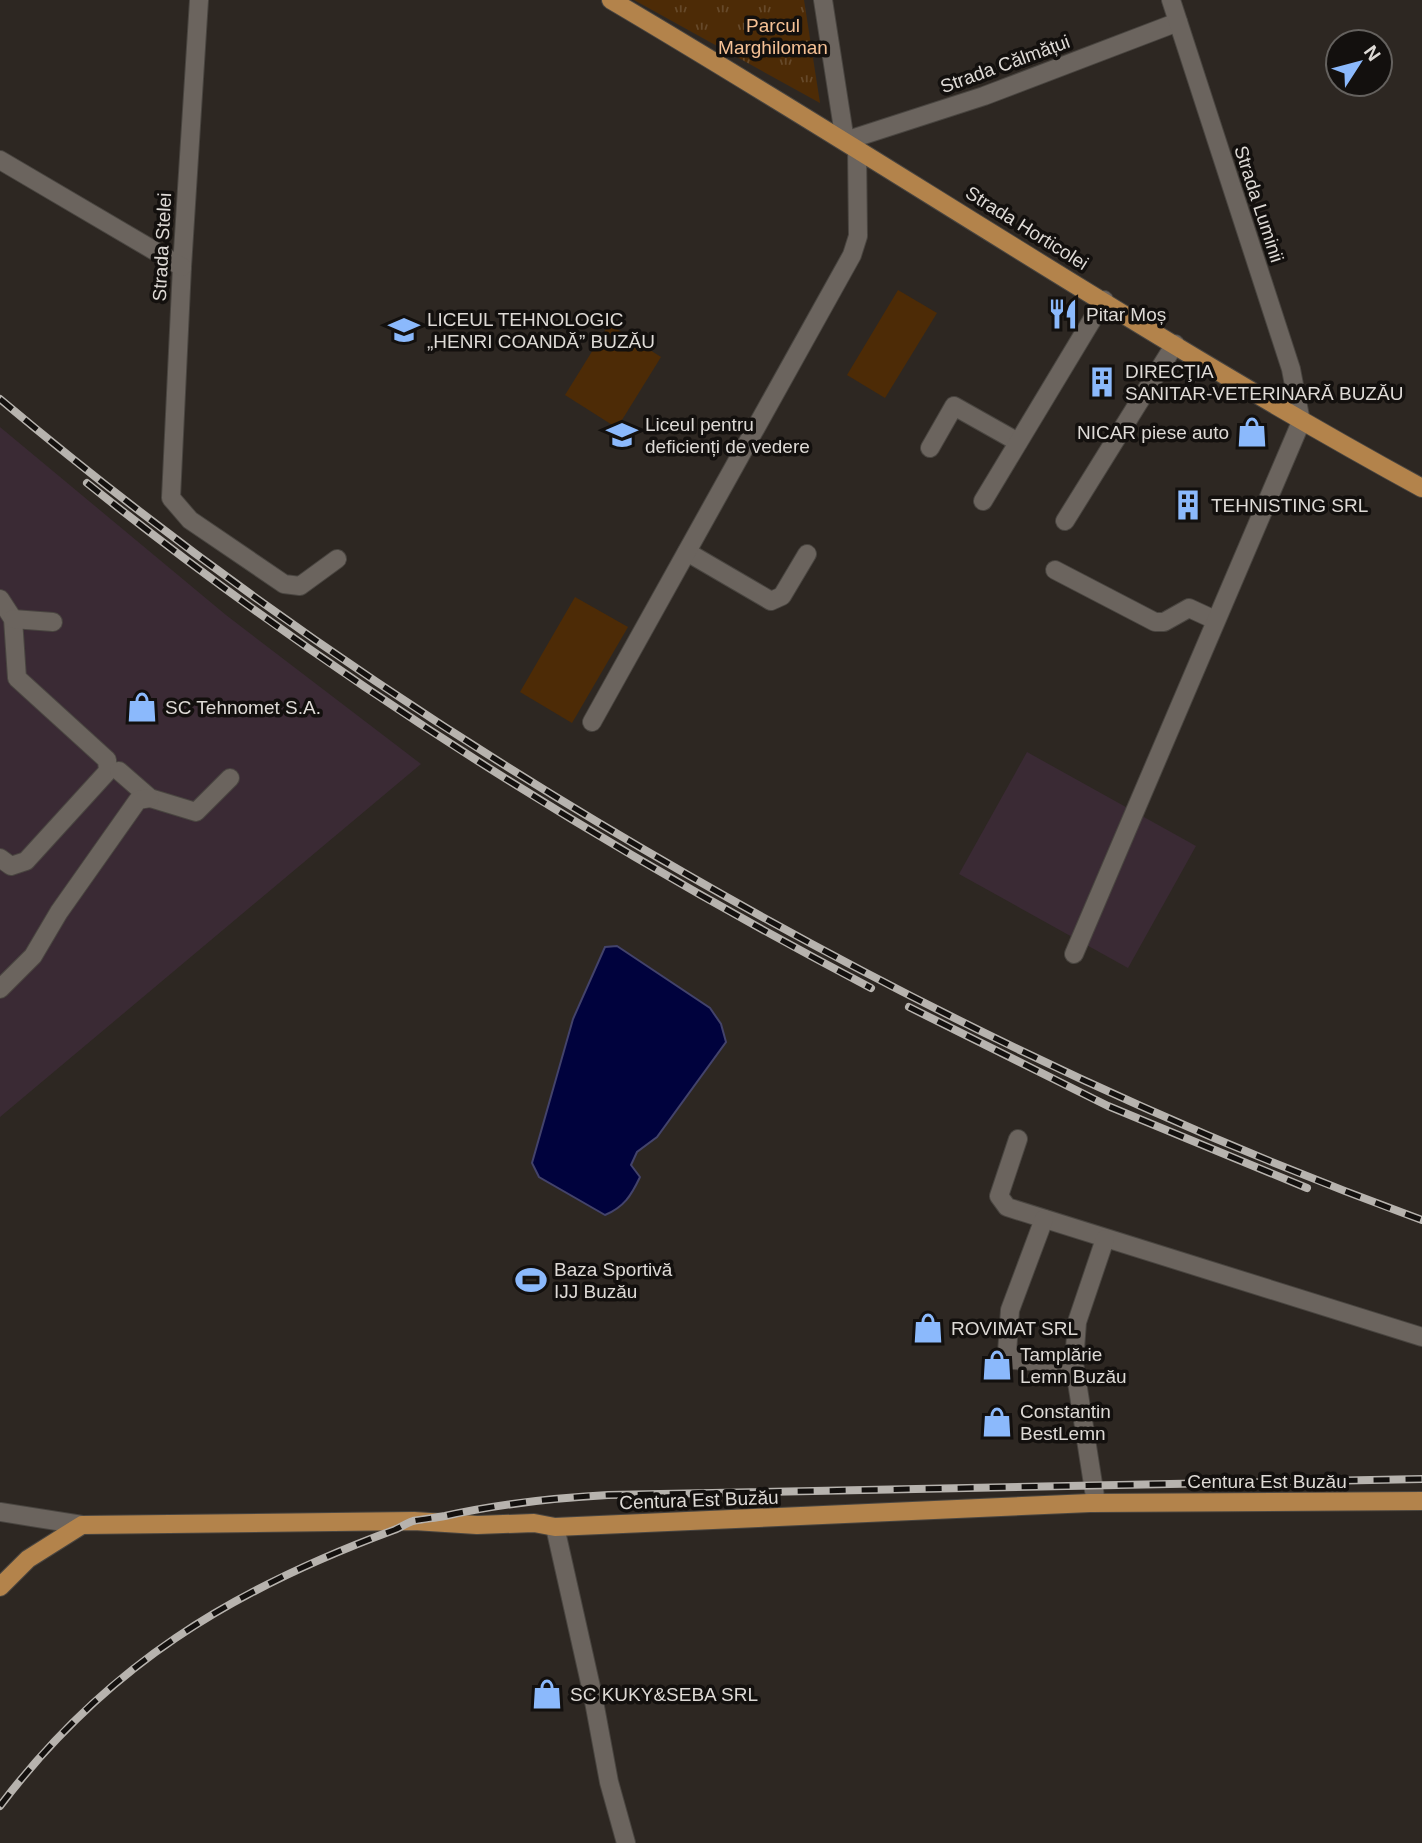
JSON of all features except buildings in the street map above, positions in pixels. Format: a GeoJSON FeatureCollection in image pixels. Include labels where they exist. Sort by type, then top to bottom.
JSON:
{"type":"FeatureCollection","features":[{"type":"Feature","properties":{"kind":"main road","name":"Strada Horticolei"},"geometry":{"type":"LineString","coordinates":[[611,0],[851,144],[1301,422],[1422,488]]}},
{"type":"Feature","properties":{"kind":"main road","name":"Centura Est Buzău"},"geometry":{"type":"LineString","coordinates":[[82,1525],[414,1521],[467,1525],[534,1523],[555,1527],[1096,1503],[1422,1501]]}},
{"type":"Feature","properties":{"kind":"main road"},"geometry":{"type":"LineString","coordinates":[[0,1587],[28,1559],[82,1525]]}},
{"type":"Feature","properties":{"kind":"street","name":"Strada Stelei"},"geometry":{"type":"LineString","coordinates":[[199,0],[181,267],[171,498],[190,520],[284,584],[300,586],[337,559]]}},
{"type":"Feature","properties":{"kind":"street"},"geometry":{"type":"LineString","coordinates":[[592,722],[852,255],[858,236],[851,144],[823,0]]}},
{"type":"Feature","properties":{"kind":"street","name":"Strada Luminii"},"geometry":{"type":"LineString","coordinates":[[1171,0],[1291,369],[1301,422]]}},
{"type":"Feature","properties":{"kind":"street","name":"Strada Călmățui"},"geometry":{"type":"LineString","coordinates":[[851,144],[1178,22]]}},
{"type":"Feature","properties":{"kind":"street"},"geometry":{"type":"LineString","coordinates":[[0,160],[181,267]]}},
{"type":"Feature","properties":{"kind":"street"},"geometry":{"type":"LineString","coordinates":[[983,501],[1104,300]]}},
{"type":"Feature","properties":{"kind":"street"},"geometry":{"type":"LineString","coordinates":[[1065,521],[1175,344]]}},
{"type":"Feature","properties":{"kind":"street"},"geometry":{"type":"LineString","coordinates":[[930,447],[954,406],[1018,442]]}},
{"type":"Feature","properties":{"kind":"street"},"geometry":{"type":"LineString","coordinates":[[1074,954],[1301,422]]}},
{"type":"Feature","properties":{"kind":"street"},"geometry":{"type":"LineString","coordinates":[[687,552],[771,601],[782,596],[807,554]]}},
{"type":"Feature","properties":{"kind":"street"},"geometry":{"type":"LineString","coordinates":[[1055,570],[1155,622],[1164,621],[1189,608],[1215,620]]}},
{"type":"Feature","properties":{"kind":"street"},"geometry":{"type":"LineString","coordinates":[[0,599],[13,618],[17,678],[141,794],[196,812],[230,778]]}},
{"type":"Feature","properties":{"kind":"street"},"geometry":{"type":"LineString","coordinates":[[13,618],[53,622]]}},
{"type":"Feature","properties":{"kind":"street"},"geometry":{"type":"LineString","coordinates":[[0,858],[11,866],[26,861],[111,767]]}},
{"type":"Feature","properties":{"kind":"street"},"geometry":{"type":"LineString","coordinates":[[0,989],[33,956],[59,912],[141,794]]}},
{"type":"Feature","properties":{"kind":"street"},"geometry":{"type":"LineString","coordinates":[[1018,1139],[999,1196],[1007,1207],[1422,1337]]}},
{"type":"Feature","properties":{"kind":"street"},"geometry":{"type":"LineString","coordinates":[[1044,1219],[1010,1310],[1007,1353],[1013,1360],[1074,1363]]}},
{"type":"Feature","properties":{"kind":"street"},"geometry":{"type":"LineString","coordinates":[[1096,1503],[1074,1363],[1077,1322],[1105,1239]]}},
{"type":"Feature","properties":{"kind":"street"},"geometry":{"type":"LineString","coordinates":[[0,1512],[82,1525]]}},
{"type":"Feature","properties":{"kind":"street"},"geometry":{"type":"LineString","coordinates":[[555,1527],[593,1696],[609,1782],[626,1843]]}},
{"type":"Feature","properties":{"kind":"shaded area"},"geometry":{"type":"Polygon","coordinates":[[[0,427],[226,615],[421,764],[0,1117],[0,427]]]}},
{"type":"Feature","properties":{"kind":"shaded area"},"geometry":{"type":"Polygon","coordinates":[[[1027,752],[1196,846],[1128,968],[959,874],[1027,752]]]}},
{"type":"Feature","properties":{"kind":"shaded area"},"geometry":{"type":"Polygon","coordinates":[[[617,946],[710,1008],[721,1024],[726,1042],[657,1137],[637,1152],[631,1165],[640,1177],[637,1184],[622,1204],[605,1215],[539,1177],[532,1163],[573,1019],[605,947],[617,946]]]}},
{"type":"Feature","properties":{"kind":"green space","name":"Parcul Marghiloman"},"geometry":{"type":"Polygon","coordinates":[[[634,0],[804,0],[820,103],[634,0]]]}},
{"type":"Feature","properties":{"kind":"green space"},"geometry":{"type":"Polygon","coordinates":[[[898,290],[937,313],[885,398],[847,375],[898,290]]]}},
{"type":"Feature","properties":{"kind":"green space"},"geometry":{"type":"Polygon","coordinates":[[[609,324],[661,357],[617,428],[565,395],[609,324]]]}},
{"type":"Feature","properties":{"kind":"green space"},"geometry":{"type":"Polygon","coordinates":[[[575,597],[628,627],[572,723],[520,692],[575,597]]]}},
{"type":"Feature","properties":{"kind":"railway"},"geometry":{"type":"LineString","coordinates":[[0,399],[164,530],[333,652],[508,767],[688,875],[866,973],[1048,1063],[1233,1146],[1422,1220]]}},
{"type":"Feature","properties":{"kind":"railway"},"geometry":{"type":"LineString","coordinates":[[87,483],[179,555],[274,624],[467,754],[666,875],[871,988]]}},
{"type":"Feature","properties":{"kind":"railway"},"geometry":{"type":"LineString","coordinates":[[909,1007],[1108,1106],[1307,1188]]}},
{"type":"Feature","properties":{"kind":"railway"},"geometry":{"type":"LineString","coordinates":[[0,1806],[41,1756],[83,1712],[128,1673],[176,1638],[279,1579],[413,1521],[526,1502],[608,1495],[1422,1479]]}},
{"type":"Feature","properties":{"kind":"place","name":"Pitar Moș"},"geometry":{"type":"Point","coordinates":[1063,314]}},
{"type":"Feature","properties":{"kind":"place","name":"LICEUL TEHNOLOGIC „HENRI COANDĂ” BUZĂU"},"geometry":{"type":"Point","coordinates":[404,330]}},
{"type":"Feature","properties":{"kind":"place","name":"DIRECŢIA SANITAR-VETERINARĂ BUZĂU"},"geometry":{"type":"Point","coordinates":[1102,382]}},
{"type":"Feature","properties":{"kind":"place","name":"NICAR piese auto"},"geometry":{"type":"Point","coordinates":[1252,432]}},
{"type":"Feature","properties":{"kind":"place","name":"Liceul pentru deficienți de vedere"},"geometry":{"type":"Point","coordinates":[622,435]}},
{"type":"Feature","properties":{"kind":"place","name":"TEHNISTING SRL"},"geometry":{"type":"Point","coordinates":[1188,505]}},
{"type":"Feature","properties":{"kind":"place","name":"SC Tehnomet S.A."},"geometry":{"type":"Point","coordinates":[142,707]}},
{"type":"Feature","properties":{"kind":"place","name":"Baza Sportivă IJJ Buzău"},"geometry":{"type":"Point","coordinates":[531,1280]}},
{"type":"Feature","properties":{"kind":"place","name":"ROVIMAT SRL"},"geometry":{"type":"Point","coordinates":[928,1328]}},
{"type":"Feature","properties":{"kind":"place","name":"Tamplărie Lemn Buzău"},"geometry":{"type":"Point","coordinates":[997,1365]}},
{"type":"Feature","properties":{"kind":"place","name":"Constantin BestLemn"},"geometry":{"type":"Point","coordinates":[997,1422]}},
{"type":"Feature","properties":{"kind":"place","name":"SC KUKY&SEBA SRL"},"geometry":{"type":"Point","coordinates":[547,1694]}}]}
